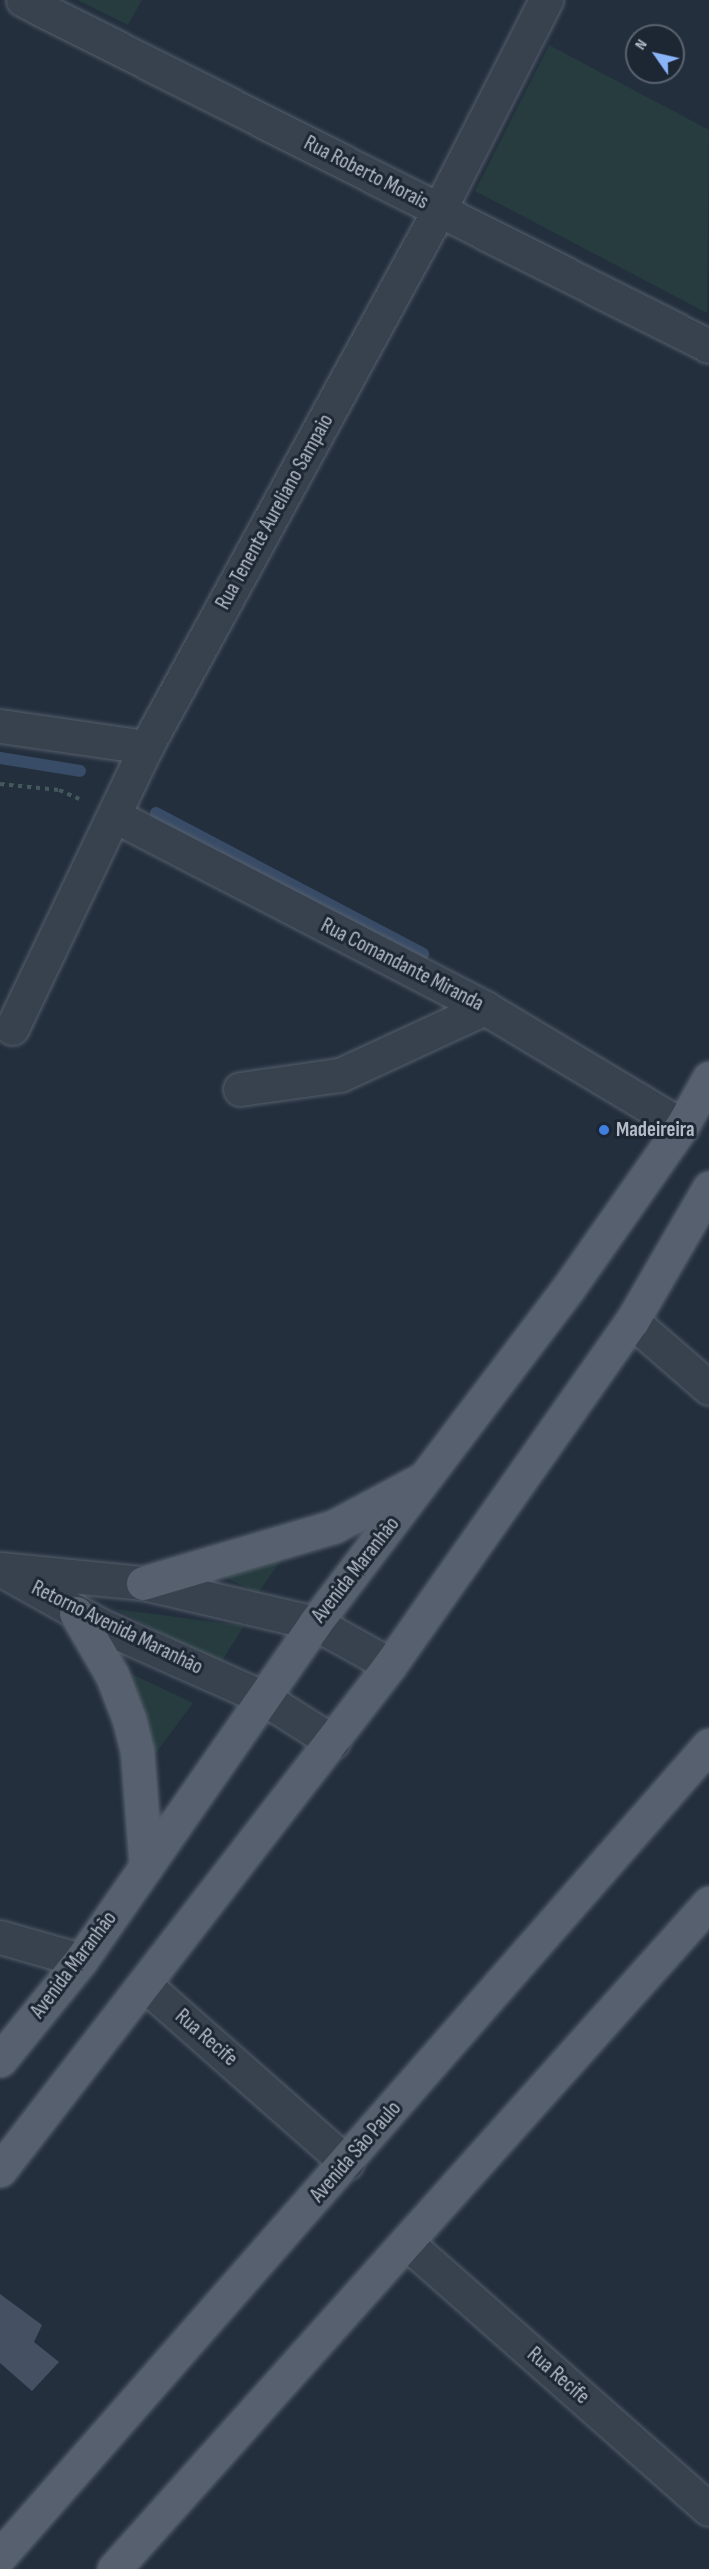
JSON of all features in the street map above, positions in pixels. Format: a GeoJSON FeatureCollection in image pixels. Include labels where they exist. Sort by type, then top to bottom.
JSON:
{"type":"FeatureCollection","features":[{"type":"Feature","properties":{"kind":"main road","name":"Avenida Maranhão"},"geometry":{"type":"LineString","coordinates":[[0,2060],[81,1960],[315,1623],[429,1476],[682,1126],[709,1078]]}},
{"type":"Feature","properties":{"kind":"main road"},"geometry":{"type":"LineString","coordinates":[[0,2170],[333,1742],[390,1665],[632,1321],[709,1188]]}},
{"type":"Feature","properties":{"kind":"main road"},"geometry":{"type":"LineString","coordinates":[[143,1583],[335,1526],[429,1476]]}},
{"type":"Feature","properties":{"kind":"main road"},"geometry":{"type":"LineString","coordinates":[[76,1613],[112,1675],[129,1719],[146,1867]]}},
{"type":"Feature","properties":{"kind":"main road","name":"Avenida São Paulo"},"geometry":{"type":"LineString","coordinates":[[0,2556],[347,2163],[709,1745]]}},
{"type":"Feature","properties":{"kind":"main road"},"geometry":{"type":"LineString","coordinates":[[114,2569],[709,1904]]}},
{"type":"Feature","properties":{"kind":"street","name":"Rua Roberto Morais"},"geometry":{"type":"LineString","coordinates":[[23,0],[709,346]]}},
{"type":"Feature","properties":{"kind":"street","name":"Rua Tenente Aureliano Sampaio"},"geometry":{"type":"LineString","coordinates":[[12,1028],[146,747],[439,210],[546,0]]}},
{"type":"Feature","properties":{"kind":"street"},"geometry":{"type":"LineString","coordinates":[[0,726],[146,747]]}},
{"type":"Feature","properties":{"kind":"street","name":"Rua Comandante Miranda"},"geometry":{"type":"LineString","coordinates":[[115,816],[485,1008],[682,1126]]}},
{"type":"Feature","properties":{"kind":"street"},"geometry":{"type":"LineString","coordinates":[[240,1089],[340,1075],[485,1008]]}},
{"type":"Feature","properties":{"kind":"street"},"geometry":{"type":"LineString","coordinates":[[632,1321],[709,1388]]}},
{"type":"Feature","properties":{"kind":"street","name":"Retorno Avenida Maranhão"},"geometry":{"type":"LineString","coordinates":[[1,1569],[143,1583],[315,1623],[390,1665]]}},
{"type":"Feature","properties":{"kind":"street","name":"Retorno Avenida Maranhão"},"geometry":{"type":"LineString","coordinates":[[1,1569],[76,1613],[262,1697],[333,1742]]}},
{"type":"Feature","properties":{"kind":"street"},"geometry":{"type":"LineString","coordinates":[[0,1937],[81,1960]]}},
{"type":"Feature","properties":{"kind":"street","name":"Rua Recife"},"geometry":{"type":"LineString","coordinates":[[145,1985],[347,2163]]}},
{"type":"Feature","properties":{"kind":"street","name":"Rua Recife"},"geometry":{"type":"LineString","coordinates":[[407,2243],[709,2509]]}},
{"type":"Feature","properties":{"kind":"path"},"geometry":{"type":"LineString","coordinates":[[0,784],[59,790],[115,816]]}},
{"type":"Feature","properties":{"kind":"green space"},"geometry":{"type":"Polygon","coordinates":[[[77,0],[142,0],[128,25],[77,0]]]}},
{"type":"Feature","properties":{"kind":"green space"},"geometry":{"type":"Polygon","coordinates":[[[549,45],[709,130],[707,313],[475,191],[549,45]]]}},
{"type":"Feature","properties":{"kind":"green space"},"geometry":{"type":"Polygon","coordinates":[[[309,1520],[258,1593],[205,1568],[309,1520]]]}},
{"type":"Feature","properties":{"kind":"green space"},"geometry":{"type":"Polygon","coordinates":[[[116,1609],[244,1626],[220,1664],[116,1609]]]}},
{"type":"Feature","properties":{"kind":"green space"},"geometry":{"type":"Polygon","coordinates":[[[98,1658],[193,1703],[138,1777],[98,1658]]]}},
{"type":"Feature","properties":{"kind":"building"},"geometry":{"type":"Polygon","coordinates":[[[0,2294],[42,2325],[34,2342],[59,2362],[32,2391],[0,2363],[0,2294]]]}},
{"type":"Feature","properties":{"kind":"waterway"},"geometry":{"type":"LineString","coordinates":[[0,758],[80,771]]}},
{"type":"Feature","properties":{"kind":"waterway"},"geometry":{"type":"LineString","coordinates":[[156,813],[423,954]]}},
{"type":"Feature","properties":{"kind":"place","name":"Madeireira"},"geometry":{"type":"Point","coordinates":[604,1130]}}]}
